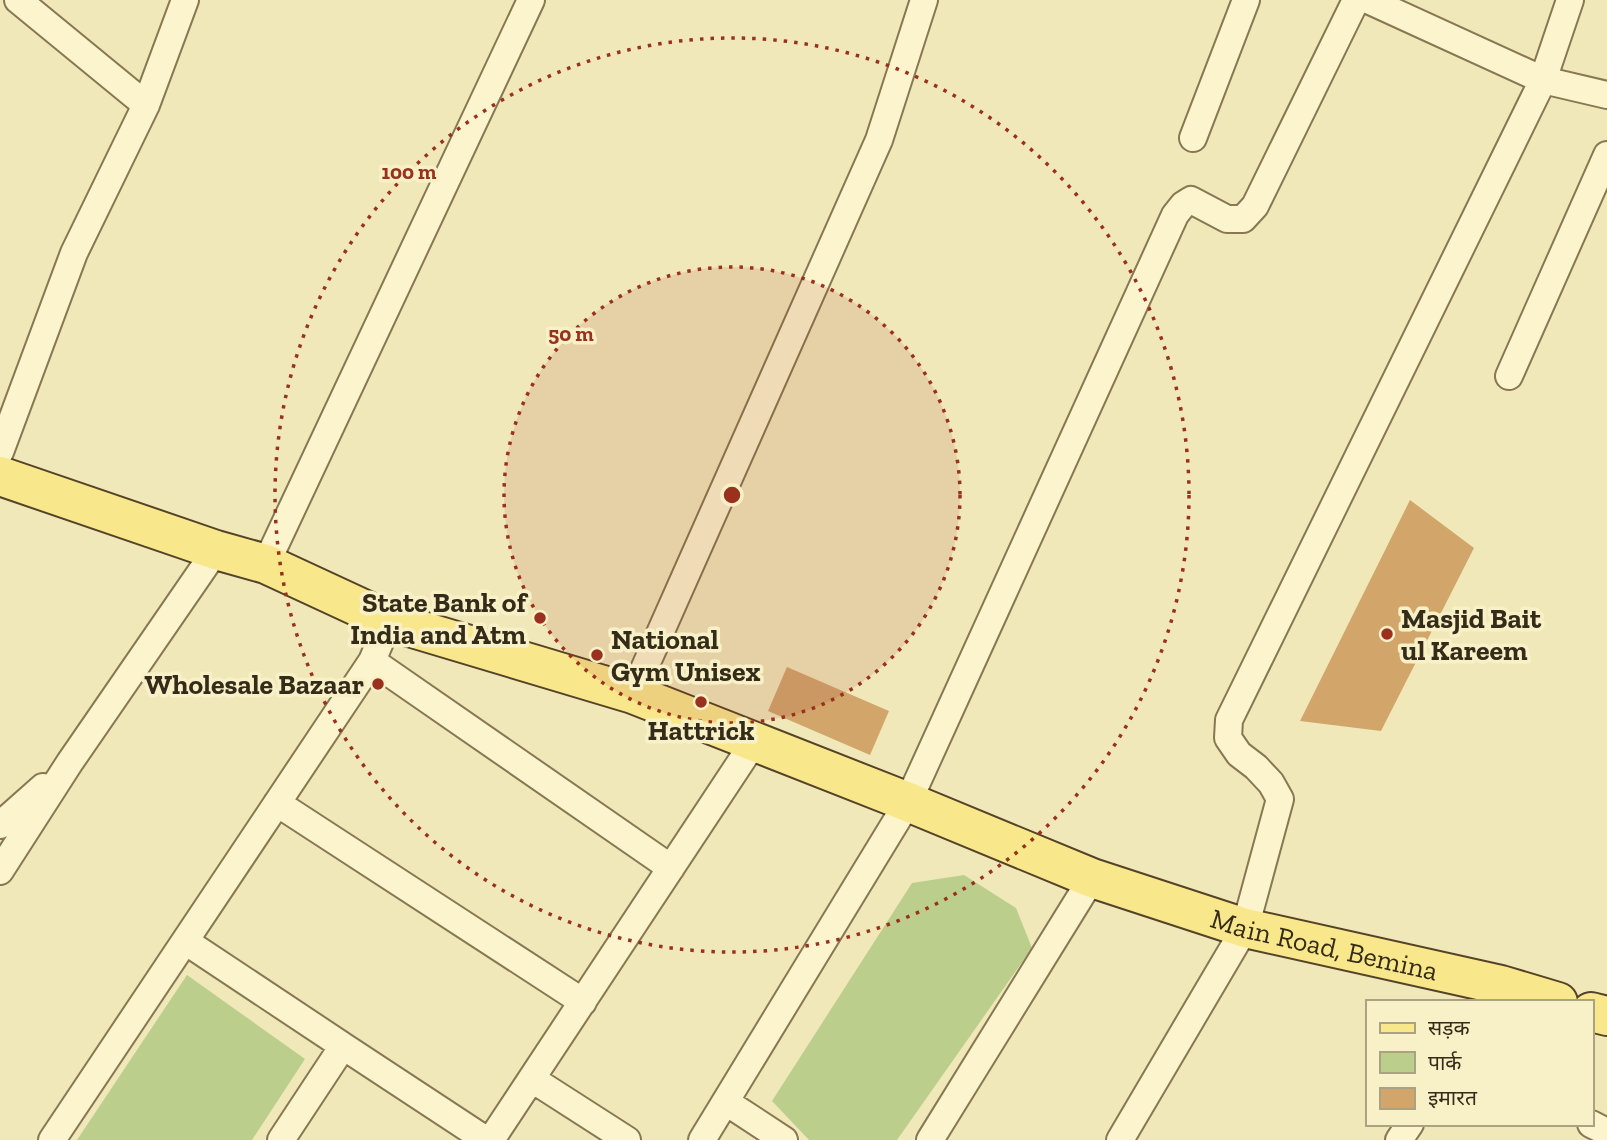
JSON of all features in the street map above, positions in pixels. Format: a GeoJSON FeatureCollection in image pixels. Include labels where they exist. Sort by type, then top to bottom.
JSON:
{"type":"FeatureCollection","features":[{"type":"Feature","properties":{"kind":"main road","name":"Main Road, Bemina"},"geometry":{"type":"LineString","coordinates":[[0,476],[216,550],[266,564],[389,621],[633,694],[1092,878],[1245,928],[1496,993],[1544,1000]]}},
{"type":"Feature","properties":{"kind":"street"},"geometry":{"type":"LineString","coordinates":[[18,0],[146,105]]}},
{"type":"Feature","properties":{"kind":"street"},"geometry":{"type":"LineString","coordinates":[[0,452],[74,253],[146,105],[185,0]]}},
{"type":"Feature","properties":{"kind":"street"},"geometry":{"type":"LineString","coordinates":[[266,564],[531,0]]}},
{"type":"Feature","properties":{"kind":"street"},"geometry":{"type":"LineString","coordinates":[[633,694],[879,140],[923,0]]}},
{"type":"Feature","properties":{"kind":"street"},"geometry":{"type":"LineString","coordinates":[[1193,138],[1246,0]]}},
{"type":"Feature","properties":{"kind":"street"},"geometry":{"type":"LineString","coordinates":[[702,1140],[908,802],[1175,215],[1183,205],[1191,201],[1227,219],[1242,219],[1255,206],[1356,0]]}},
{"type":"Feature","properties":{"kind":"street"},"geometry":{"type":"LineString","coordinates":[[1367,0],[1543,80],[1607,95]]}},
{"type":"Feature","properties":{"kind":"street"},"geometry":{"type":"LineString","coordinates":[[1119,1140],[1245,928],[1280,799],[1271,783],[1239,754],[1228,738],[1229,720],[1543,80],[1570,0]]}},
{"type":"Feature","properties":{"kind":"street"},"geometry":{"type":"LineString","coordinates":[[1509,376],[1607,155]]}},
{"type":"Feature","properties":{"kind":"street"},"geometry":{"type":"LineString","coordinates":[[0,871],[70,762],[216,550]]}},
{"type":"Feature","properties":{"kind":"street"},"geometry":{"type":"LineString","coordinates":[[52,1140],[372,661],[389,621]]}},
{"type":"Feature","properties":{"kind":"street"},"geometry":{"type":"LineString","coordinates":[[372,661],[671,868]]}},
{"type":"Feature","properties":{"kind":"street"},"geometry":{"type":"LineString","coordinates":[[185,941],[489,1140],[754,742]]}},
{"type":"Feature","properties":{"kind":"street"},"geometry":{"type":"LineString","coordinates":[[0,825],[70,762]]}},
{"type":"Feature","properties":{"kind":"street"},"geometry":{"type":"LineString","coordinates":[[277,803],[583,1002]]}},
{"type":"Feature","properties":{"kind":"street"},"geometry":{"type":"LineString","coordinates":[[930,1140],[1092,878]]}},
{"type":"Feature","properties":{"kind":"street"},"geometry":{"type":"LineString","coordinates":[[281,1140],[343,1046]]}},
{"type":"Feature","properties":{"kind":"street"},"geometry":{"type":"LineString","coordinates":[[532,1079],[627,1140]]}},
{"type":"Feature","properties":{"kind":"street"},"geometry":{"type":"LineString","coordinates":[[726,1102],[783,1140]]}},
{"type":"Feature","properties":{"kind":"green space"},"geometry":{"type":"Polygon","coordinates":[[[964,875],[1016,908],[1032,948],[897,1140],[809,1140],[772,1101],[912,883],[964,875]]]}},
{"type":"Feature","properties":{"kind":"green space"},"geometry":{"type":"Polygon","coordinates":[[[187,975],[305,1059],[252,1140],[77,1140],[187,975]]]}},
{"type":"Feature","properties":{"kind":"building","name":"Masjid Bait ul Kareem"},"geometry":{"type":"Polygon","coordinates":[[[1410,500],[1474,548],[1381,731],[1300,721],[1410,500]]]}},
{"type":"Feature","properties":{"kind":"building"},"geometry":{"type":"Polygon","coordinates":[[[787,667],[889,711],[870,755],[768,711],[787,667]]]}},
{"type":"Feature","properties":{"kind":"place","name":"State Bank of India and Atm"},"geometry":{"type":"Point","coordinates":[540,618]}},
{"type":"Feature","properties":{"kind":"place","name":"Masjid Bait ul Kareem"},"geometry":{"type":"Point","coordinates":[1387,634]}},
{"type":"Feature","properties":{"kind":"place","name":"National Gym Unisex"},"geometry":{"type":"Point","coordinates":[597,655]}},
{"type":"Feature","properties":{"kind":"place","name":"Wholesale Bazaar"},"geometry":{"type":"Point","coordinates":[378,684]}},
{"type":"Feature","properties":{"kind":"place","name":"Hattrick"},"geometry":{"type":"Point","coordinates":[701,702]}}]}
